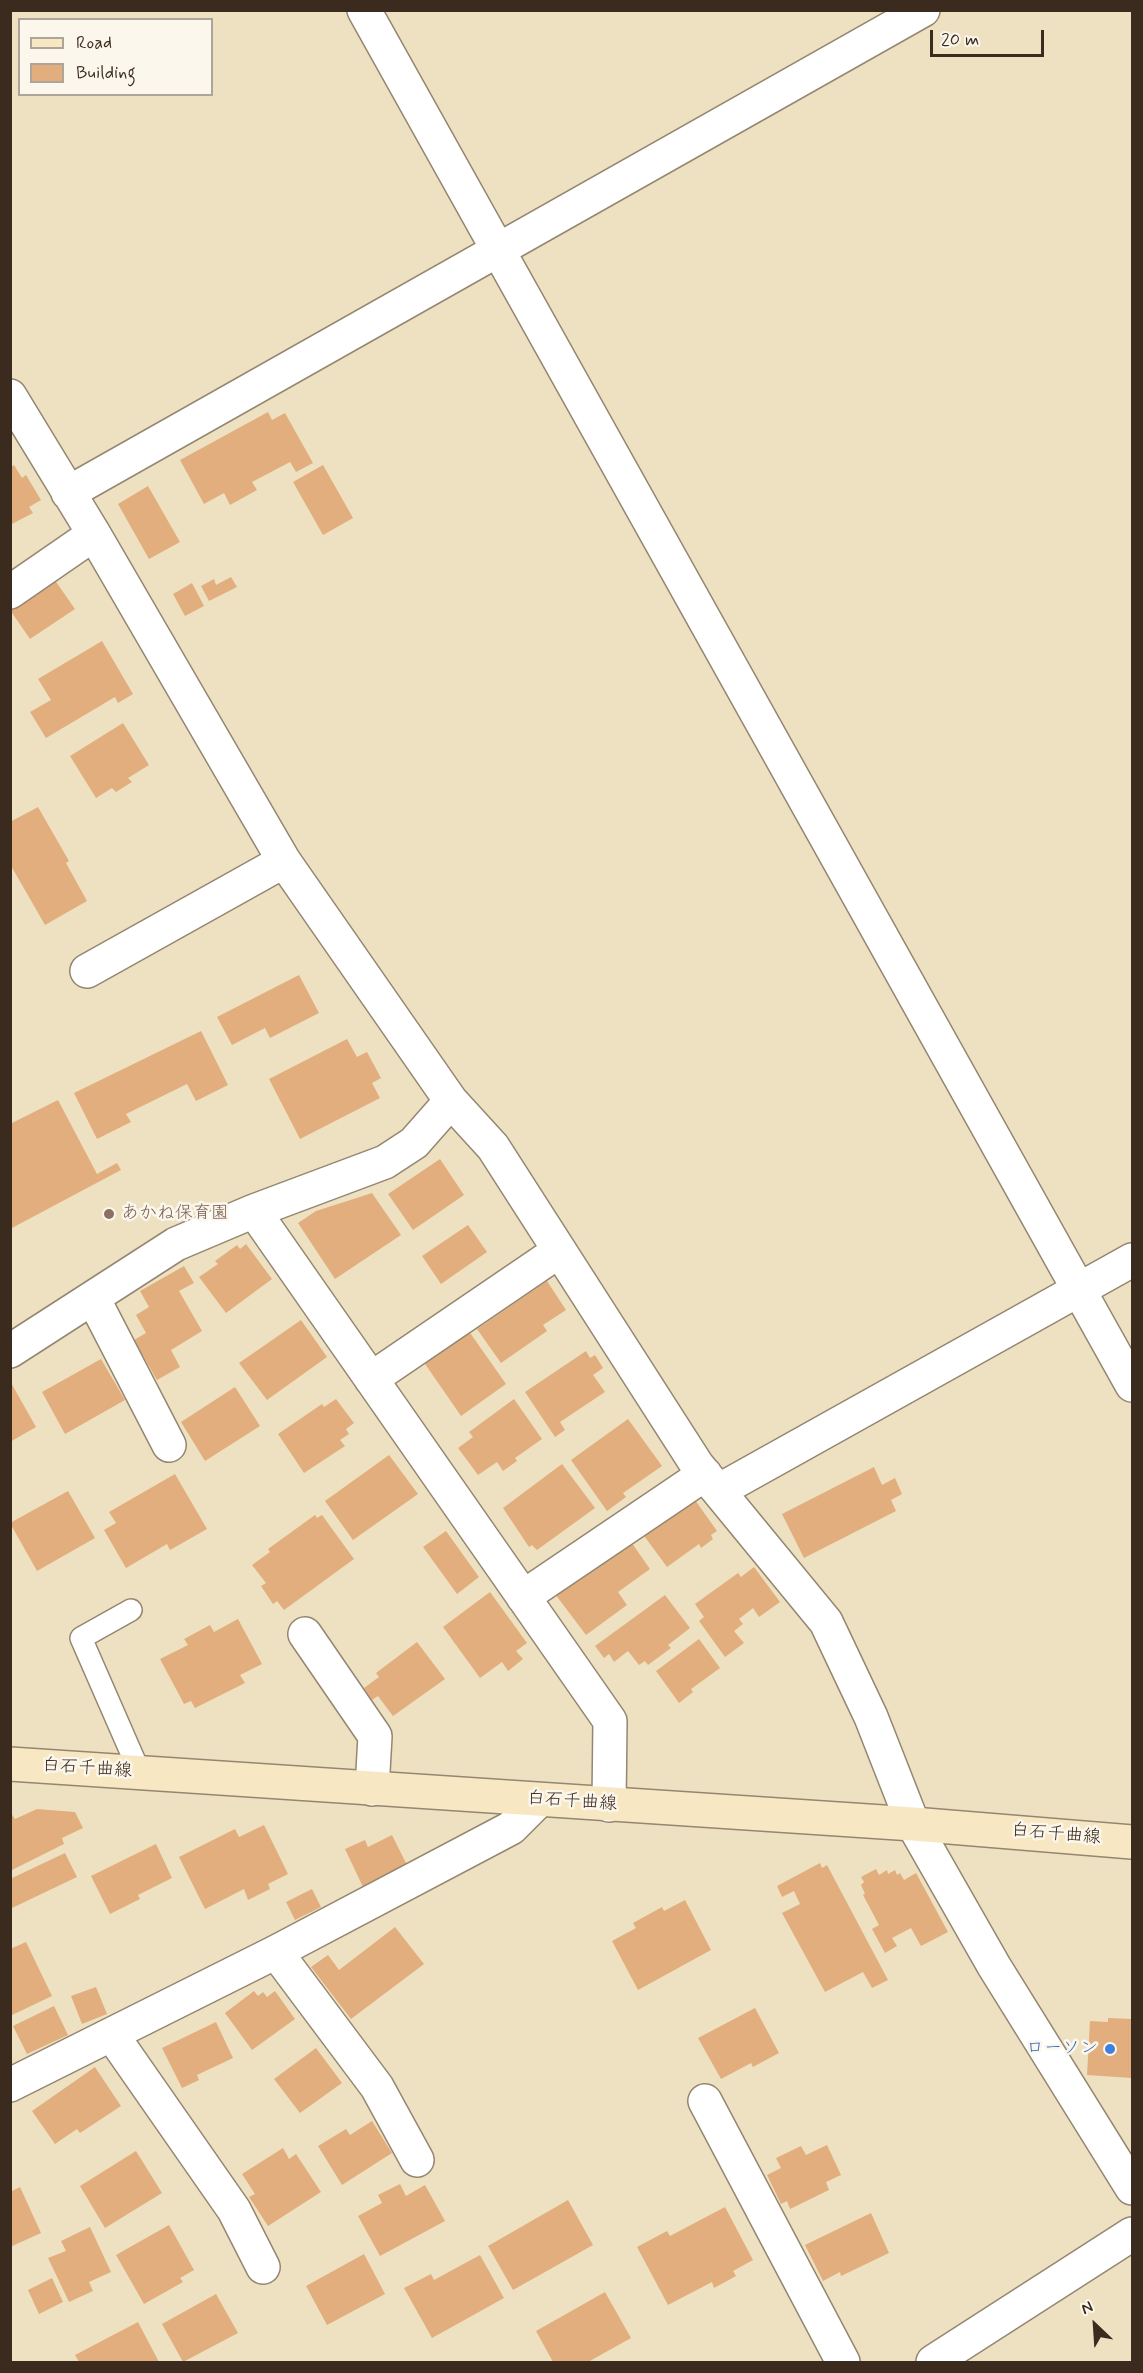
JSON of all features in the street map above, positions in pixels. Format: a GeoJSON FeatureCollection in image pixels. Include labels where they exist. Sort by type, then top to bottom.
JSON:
{"type":"FeatureCollection","features":[{"type":"Feature","properties":{"kind":"main road","name":"白石千曲線"},"geometry":{"type":"LineString","coordinates":[[10,1764],[913,1824],[1132,1842]]}},
{"type":"Feature","properties":{"kind":"street"},"geometry":{"type":"LineString","coordinates":[[364,10],[1132,1385]]}},
{"type":"Feature","properties":{"kind":"street"},"geometry":{"type":"LineString","coordinates":[[68,494],[923,10]]}},
{"type":"Feature","properties":{"kind":"street"},"geometry":{"type":"LineString","coordinates":[[10,396],[19,430],[68,494],[94,534],[284,861],[450,1101],[493,1147],[696,1465],[826,1622],[871,1717],[913,1824],[994,1966],[1132,2188]]}},
{"type":"Feature","properties":{"kind":"street"},"geometry":{"type":"LineString","coordinates":[[10,592],[94,534]]}},
{"type":"Feature","properties":{"kind":"street"},"geometry":{"type":"LineString","coordinates":[[87,970],[284,861]]}},
{"type":"Feature","properties":{"kind":"street"},"geometry":{"type":"LineString","coordinates":[[10,1351],[176,1244],[254,1211],[385,1162],[414,1143],[450,1101]]}},
{"type":"Feature","properties":{"kind":"street"},"geometry":{"type":"LineString","coordinates":[[254,1211],[610,1721],[609,1805]]}},
{"type":"Feature","properties":{"kind":"street"},"geometry":{"type":"LineString","coordinates":[[371,1379],[559,1251]]}},
{"type":"Feature","properties":{"kind":"street"},"geometry":{"type":"LineString","coordinates":[[523,1597],[712,1482],[1132,1260]]}},
{"type":"Feature","properties":{"kind":"street"},"geometry":{"type":"LineString","coordinates":[[93,1298],[168,1445]]}},
{"type":"Feature","properties":{"kind":"street"},"geometry":{"type":"LineString","coordinates":[[305,1634],[375,1736],[372,1789]]}},
{"type":"Feature","properties":{"kind":"street"},"geometry":{"type":"LineString","coordinates":[[10,2085],[276,1952],[511,1828],[539,1800]]}},
{"type":"Feature","properties":{"kind":"street"},"geometry":{"type":"LineString","coordinates":[[276,1952],[377,2087],[417,2160]]}},
{"type":"Feature","properties":{"kind":"street"},"geometry":{"type":"LineString","coordinates":[[112,2035],[234,2211],[263,2267]]}},
{"type":"Feature","properties":{"kind":"street"},"geometry":{"type":"LineString","coordinates":[[705,2101],[843,2362]]}},
{"type":"Feature","properties":{"kind":"street"},"geometry":{"type":"LineString","coordinates":[[933,2362],[1132,2234]]}},
{"type":"Feature","properties":{"kind":"lane"},"geometry":{"type":"LineString","coordinates":[[131,1610],[81,1638],[140,1773]]}},
{"type":"Feature","properties":{"kind":"building"},"geometry":{"type":"Polygon","coordinates":[[[268,412],[272,420],[285,413],[313,463],[296,472],[290,462],[252,482],[257,490],[230,505],[224,493],[204,504],[180,460],[268,412]]]}},
{"type":"Feature","properties":{"kind":"building"},"geometry":{"type":"Polygon","coordinates":[[[14,465],[22,478],[26,475],[41,500],[29,507],[33,513],[10,525],[10,468],[14,465]]]}},
{"type":"Feature","properties":{"kind":"building"},"geometry":{"type":"Polygon","coordinates":[[[323,465],[353,518],[323,535],[293,482],[323,465]]]}},
{"type":"Feature","properties":{"kind":"building"},"geometry":{"type":"Polygon","coordinates":[[[148,486],[180,542],[149,559],[118,504],[148,486]]]}},
{"type":"Feature","properties":{"kind":"building"},"geometry":{"type":"Polygon","coordinates":[[[52,576],[75,609],[30,639],[10,610],[10,604],[52,576]]]}},
{"type":"Feature","properties":{"kind":"building"},"geometry":{"type":"Polygon","coordinates":[[[231,577],[237,587],[209,601],[201,586],[214,579],[216,585],[231,577]]]}},
{"type":"Feature","properties":{"kind":"building"},"geometry":{"type":"Polygon","coordinates":[[[192,583],[204,606],[185,616],[173,594],[192,583]]]}},
{"type":"Feature","properties":{"kind":"building"},"geometry":{"type":"Polygon","coordinates":[[[102,641],[133,694],[118,703],[115,697],[46,738],[30,712],[51,700],[38,679],[102,641]]]}},
{"type":"Feature","properties":{"kind":"building"},"geometry":{"type":"Polygon","coordinates":[[[123,723],[149,765],[128,778],[132,782],[116,792],[112,788],[96,798],[70,756],[123,723]]]}},
{"type":"Feature","properties":{"kind":"building"},"geometry":{"type":"Polygon","coordinates":[[[38,807],[69,861],[66,863],[87,901],[45,925],[10,864],[10,822],[38,807]]]}},
{"type":"Feature","properties":{"kind":"building"},"geometry":{"type":"Polygon","coordinates":[[[299,975],[319,1013],[270,1038],[265,1028],[232,1045],[217,1017],[299,975]]]}},
{"type":"Feature","properties":{"kind":"building"},"geometry":{"type":"Polygon","coordinates":[[[201,1031],[228,1085],[196,1101],[187,1084],[126,1114],[131,1122],[97,1139],[74,1093],[201,1031]]]}},
{"type":"Feature","properties":{"kind":"building"},"geometry":{"type":"Polygon","coordinates":[[[347,1039],[357,1057],[367,1052],[381,1078],[372,1083],[380,1098],[300,1139],[269,1079],[347,1039]]]}},
{"type":"Feature","properties":{"kind":"building"},"geometry":{"type":"Polygon","coordinates":[[[58,1100],[97,1174],[117,1163],[121,1170],[10,1229],[10,1124],[58,1100]]]}},
{"type":"Feature","properties":{"kind":"building"},"geometry":{"type":"Polygon","coordinates":[[[440,1159],[464,1195],[413,1230],[388,1194],[440,1159]]]}},
{"type":"Feature","properties":{"kind":"building"},"geometry":{"type":"Polygon","coordinates":[[[372,1193],[401,1235],[335,1279],[298,1223],[316,1211],[372,1193]]]}},
{"type":"Feature","properties":{"kind":"building"},"geometry":{"type":"Polygon","coordinates":[[[468,1225],[487,1252],[441,1284],[422,1256],[468,1225]]]}},
{"type":"Feature","properties":{"kind":"building"},"geometry":{"type":"Polygon","coordinates":[[[246,1244],[272,1279],[226,1313],[199,1277],[218,1264],[215,1261],[237,1245],[240,1249],[246,1244]]]}},
{"type":"Feature","properties":{"kind":"building"},"geometry":{"type":"Polygon","coordinates":[[[184,1266],[194,1283],[179,1291],[202,1331],[171,1350],[180,1367],[157,1380],[134,1340],[146,1333],[136,1315],[149,1307],[140,1291],[184,1266]]]}},
{"type":"Feature","properties":{"kind":"building"},"geometry":{"type":"Polygon","coordinates":[[[547,1281],[566,1310],[543,1325],[547,1331],[501,1363],[477,1329],[547,1281]]]}},
{"type":"Feature","properties":{"kind":"building"},"geometry":{"type":"Polygon","coordinates":[[[301,1320],[327,1357],[267,1400],[239,1363],[301,1320]]]}},
{"type":"Feature","properties":{"kind":"building"},"geometry":{"type":"Polygon","coordinates":[[[468,1330],[506,1384],[461,1416],[423,1361],[468,1330]]]}},
{"type":"Feature","properties":{"kind":"building"},"geometry":{"type":"Polygon","coordinates":[[[586,1351],[590,1358],[595,1355],[603,1368],[593,1375],[605,1392],[560,1422],[565,1430],[555,1437],[525,1392],[586,1351]]]}},
{"type":"Feature","properties":{"kind":"building"},"geometry":{"type":"Polygon","coordinates":[[[101,1359],[125,1400],[65,1434],[42,1392],[101,1359]]]}},
{"type":"Feature","properties":{"kind":"building"},"geometry":{"type":"Polygon","coordinates":[[[10,1381],[36,1427],[10,1442],[10,1381]]]}},
{"type":"Feature","properties":{"kind":"building"},"geometry":{"type":"Polygon","coordinates":[[[235,1387],[260,1426],[205,1461],[181,1422],[235,1387]]]}},
{"type":"Feature","properties":{"kind":"building"},"geometry":{"type":"Polygon","coordinates":[[[336,1399],[354,1423],[346,1429],[349,1434],[340,1440],[345,1446],[304,1473],[278,1434],[322,1404],[324,1407],[336,1399]]]}},
{"type":"Feature","properties":{"kind":"building"},"geometry":{"type":"Polygon","coordinates":[[[514,1399],[542,1439],[515,1458],[517,1461],[503,1471],[497,1462],[478,1475],[458,1448],[473,1437],[469,1432],[514,1399]]]}},
{"type":"Feature","properties":{"kind":"building"},"geometry":{"type":"Polygon","coordinates":[[[628,1419],[662,1466],[623,1493],[626,1497],[607,1511],[571,1460],[628,1419]]]}},
{"type":"Feature","properties":{"kind":"building"},"geometry":{"type":"Polygon","coordinates":[[[389,1455],[418,1494],[353,1540],[325,1501],[389,1455]]]}},
{"type":"Feature","properties":{"kind":"building"},"geometry":{"type":"Polygon","coordinates":[[[562,1464],[595,1508],[537,1550],[532,1545],[529,1547],[503,1508],[562,1464]]]}},
{"type":"Feature","properties":{"kind":"building"},"geometry":{"type":"Polygon","coordinates":[[[874,1467],[882,1485],[895,1478],[902,1494],[891,1500],[896,1511],[804,1558],[782,1514],[874,1467]]]}},
{"type":"Feature","properties":{"kind":"building"},"geometry":{"type":"Polygon","coordinates":[[[175,1474],[207,1529],[170,1550],[167,1544],[126,1568],[104,1530],[116,1523],[109,1512],[175,1474]]]}},
{"type":"Feature","properties":{"kind":"building"},"geometry":{"type":"Polygon","coordinates":[[[68,1491],[95,1538],[37,1571],[10,1523],[68,1491]]]}},
{"type":"Feature","properties":{"kind":"building"},"geometry":{"type":"Polygon","coordinates":[[[695,1500],[717,1531],[711,1535],[713,1539],[701,1548],[699,1544],[667,1567],[642,1533],[695,1500]]]}},
{"type":"Feature","properties":{"kind":"building"},"geometry":{"type":"Polygon","coordinates":[[[315,1515],[317,1518],[322,1515],[354,1559],[284,1610],[277,1601],[273,1604],[261,1586],[266,1583],[252,1565],[270,1552],[268,1549],[315,1515]]]}},
{"type":"Feature","properties":{"kind":"building"},"geometry":{"type":"Polygon","coordinates":[[[446,1531],[479,1577],[457,1594],[423,1547],[446,1531]]]}},
{"type":"Feature","properties":{"kind":"building"},"geometry":{"type":"Polygon","coordinates":[[[629,1539],[650,1569],[618,1592],[627,1605],[586,1635],[555,1594],[629,1539]]]}},
{"type":"Feature","properties":{"kind":"building"},"geometry":{"type":"Polygon","coordinates":[[[754,1567],[780,1602],[759,1617],[753,1608],[739,1619],[743,1624],[734,1631],[744,1643],[725,1657],[699,1621],[704,1617],[695,1604],[738,1573],[741,1577],[754,1567]]]}},
{"type":"Feature","properties":{"kind":"building"},"geometry":{"type":"Polygon","coordinates":[[[490,1592],[527,1643],[516,1651],[523,1659],[508,1671],[502,1662],[480,1678],[443,1627],[490,1592]]]}},
{"type":"Feature","properties":{"kind":"building"},"geometry":{"type":"Polygon","coordinates":[[[665,1595],[690,1628],[668,1645],[671,1648],[648,1665],[645,1661],[639,1665],[628,1651],[614,1662],[609,1654],[604,1658],[595,1646],[665,1595]]]}},
{"type":"Feature","properties":{"kind":"building"},"geometry":{"type":"Polygon","coordinates":[[[238,1619],[262,1664],[240,1675],[245,1683],[195,1708],[191,1701],[184,1704],[160,1659],[188,1645],[184,1639],[210,1625],[214,1632],[238,1619]]]}},
{"type":"Feature","properties":{"kind":"building"},"geometry":{"type":"Polygon","coordinates":[[[699,1639],[720,1668],[691,1689],[693,1692],[679,1703],[656,1671],[699,1639]]]}},
{"type":"Feature","properties":{"kind":"building"},"geometry":{"type":"Polygon","coordinates":[[[417,1642],[445,1679],[393,1716],[378,1696],[372,1700],[364,1688],[379,1677],[376,1673],[417,1642]]]}},
{"type":"Feature","properties":{"kind":"building"},"geometry":{"type":"Polygon","coordinates":[[[37,1809],[75,1812],[83,1828],[62,1838],[64,1844],[10,1871],[10,1812],[15,1819],[37,1809]]]}},
{"type":"Feature","properties":{"kind":"building"},"geometry":{"type":"Polygon","coordinates":[[[264,1825],[288,1874],[268,1884],[270,1889],[248,1900],[244,1889],[205,1909],[179,1857],[235,1829],[239,1837],[264,1825]]]}},
{"type":"Feature","properties":{"kind":"building"},"geometry":{"type":"Polygon","coordinates":[[[392,1835],[407,1865],[363,1887],[345,1849],[365,1840],[368,1847],[392,1835]]]}},
{"type":"Feature","properties":{"kind":"building"},"geometry":{"type":"Polygon","coordinates":[[[156,1844],[172,1878],[138,1895],[140,1899],[110,1914],[91,1876],[156,1844]]]}},
{"type":"Feature","properties":{"kind":"building"},"geometry":{"type":"Polygon","coordinates":[[[65,1853],[77,1877],[12,1908],[10,1879],[65,1853]]]}},
{"type":"Feature","properties":{"kind":"building"},"geometry":{"type":"Polygon","coordinates":[[[820,1863],[822,1868],[827,1865],[888,1980],[872,1988],[863,1972],[825,1992],[782,1913],[800,1904],[794,1891],[782,1897],[777,1886],[820,1863]]]}},
{"type":"Feature","properties":{"kind":"building"},"geometry":{"type":"Polygon","coordinates":[[[876,1869],[879,1875],[887,1870],[888,1874],[895,1870],[897,1875],[900,1873],[904,1880],[916,1873],[948,1932],[921,1946],[911,1928],[892,1938],[897,1946],[885,1953],[872,1929],[879,1925],[863,1895],[865,1894],[861,1885],[864,1882],[861,1877],[876,1869]]]}},
{"type":"Feature","properties":{"kind":"building"},"geometry":{"type":"Polygon","coordinates":[[[312,1889],[321,1907],[295,1920],[286,1902],[312,1889]]]}},
{"type":"Feature","properties":{"kind":"building"},"geometry":{"type":"Polygon","coordinates":[[[685,1900],[711,1950],[638,1990],[612,1941],[636,1928],[633,1923],[662,1907],[664,1911],[685,1900]]]}},
{"type":"Feature","properties":{"kind":"building"},"geometry":{"type":"Polygon","coordinates":[[[395,1927],[424,1964],[351,2019],[311,1967],[328,1955],[339,1970],[395,1927]]]}},
{"type":"Feature","properties":{"kind":"building"},"geometry":{"type":"Polygon","coordinates":[[[26,1942],[52,1996],[10,2016],[10,1949],[26,1942]]]}},
{"type":"Feature","properties":{"kind":"building"},"geometry":{"type":"Polygon","coordinates":[[[96,1987],[107,2014],[82,2024],[71,1996],[96,1987]]]}},
{"type":"Feature","properties":{"kind":"building"},"geometry":{"type":"Polygon","coordinates":[[[254,1991],[258,1996],[263,1992],[267,1997],[275,1991],[295,2019],[252,2050],[225,2013],[254,1991]]]}},
{"type":"Feature","properties":{"kind":"building"},"geometry":{"type":"Polygon","coordinates":[[[54,2006],[68,2035],[27,2054],[13,2026],[54,2006]]]}},
{"type":"Feature","properties":{"kind":"building"},"geometry":{"type":"Polygon","coordinates":[[[755,2008],[779,2053],[753,2067],[751,2063],[721,2079],[698,2038],[755,2008]]]}},
{"type":"Feature","properties":{"kind":"building","name":"ローソン"},"geometry":{"type":"Polygon","coordinates":[[[1108,2018],[1132,2019],[1132,2078],[1087,2075],[1090,2021],[1108,2022],[1108,2018]]]}},
{"type":"Feature","properties":{"kind":"building"},"geometry":{"type":"Polygon","coordinates":[[[216,2022],[233,2058],[197,2075],[199,2080],[182,2088],[162,2048],[216,2022]]]}},
{"type":"Feature","properties":{"kind":"building"},"geometry":{"type":"Polygon","coordinates":[[[316,2048],[342,2083],[300,2113],[274,2079],[316,2048]]]}},
{"type":"Feature","properties":{"kind":"building"},"geometry":{"type":"Polygon","coordinates":[[[95,2067],[121,2106],[80,2133],[77,2129],[55,2144],[32,2111],[95,2067]]]}},
{"type":"Feature","properties":{"kind":"building"},"geometry":{"type":"Polygon","coordinates":[[[372,2121],[392,2153],[342,2185],[318,2146],[346,2129],[350,2135],[372,2121]]]}},
{"type":"Feature","properties":{"kind":"building"},"geometry":{"type":"Polygon","coordinates":[[[827,2145],[841,2175],[826,2182],[829,2190],[790,2209],[787,2201],[781,2204],[767,2175],[781,2168],[776,2158],[801,2146],[806,2155],[827,2145]]]}},
{"type":"Feature","properties":{"kind":"building"},"geometry":{"type":"Polygon","coordinates":[[[283,2148],[289,2159],[296,2154],[321,2192],[268,2226],[249,2197],[255,2194],[242,2174],[283,2148]]]}},
{"type":"Feature","properties":{"kind":"building"},"geometry":{"type":"Polygon","coordinates":[[[136,2151],[162,2193],[105,2228],[80,2186],[136,2151]]]}},
{"type":"Feature","properties":{"kind":"building"},"geometry":{"type":"Polygon","coordinates":[[[400,2184],[406,2196],[425,2185],[445,2221],[380,2256],[358,2216],[382,2203],[378,2195],[400,2184]]]}},
{"type":"Feature","properties":{"kind":"building"},"geometry":{"type":"Polygon","coordinates":[[[20,2187],[41,2233],[10,2247],[10,2192],[20,2187]]]}},
{"type":"Feature","properties":{"kind":"building"},"geometry":{"type":"Polygon","coordinates":[[[568,2200],[593,2245],[513,2290],[488,2246],[568,2200]]]}},
{"type":"Feature","properties":{"kind":"building"},"geometry":{"type":"Polygon","coordinates":[[[725,2207],[753,2260],[733,2271],[736,2276],[714,2288],[712,2282],[668,2305],[637,2247],[667,2231],[670,2236],[725,2207]]]}},
{"type":"Feature","properties":{"kind":"building"},"geometry":{"type":"Polygon","coordinates":[[[871,2213],[889,2253],[841,2276],[840,2272],[823,2281],[805,2245],[871,2213]]]}},
{"type":"Feature","properties":{"kind":"building"},"geometry":{"type":"Polygon","coordinates":[[[169,2225],[194,2270],[180,2278],[183,2282],[144,2304],[116,2255],[169,2225]]]}},
{"type":"Feature","properties":{"kind":"building"},"geometry":{"type":"Polygon","coordinates":[[[90,2227],[111,2272],[89,2282],[93,2291],[69,2302],[48,2258],[66,2251],[61,2241],[90,2227]]]}},
{"type":"Feature","properties":{"kind":"building"},"geometry":{"type":"Polygon","coordinates":[[[364,2254],[385,2294],[327,2325],[306,2286],[364,2254]]]}},
{"type":"Feature","properties":{"kind":"building"},"geometry":{"type":"Polygon","coordinates":[[[480,2255],[504,2298],[432,2338],[404,2288],[431,2274],[434,2280],[480,2255]]]}},
{"type":"Feature","properties":{"kind":"building"},"geometry":{"type":"Polygon","coordinates":[[[52,2278],[63,2302],[39,2314],[28,2290],[52,2278]]]}},
{"type":"Feature","properties":{"kind":"building"},"geometry":{"type":"Polygon","coordinates":[[[605,2292],[631,2338],[588,2362],[553,2362],[536,2331],[605,2292]]]}},
{"type":"Feature","properties":{"kind":"building"},"geometry":{"type":"Polygon","coordinates":[[[216,2294],[238,2333],[183,2362],[162,2324],[216,2294]]]}},
{"type":"Feature","properties":{"kind":"building"},"geometry":{"type":"Polygon","coordinates":[[[138,2322],[159,2362],[79,2362],[75,2355],[138,2322]]]}},
{"type":"Feature","properties":{"kind":"place","name":"あかね保育園"},"geometry":{"type":"Point","coordinates":[109,1214]}},
{"type":"Feature","properties":{"kind":"place","name":"ローソン"},"geometry":{"type":"Point","coordinates":[1110,2049]}}]}
